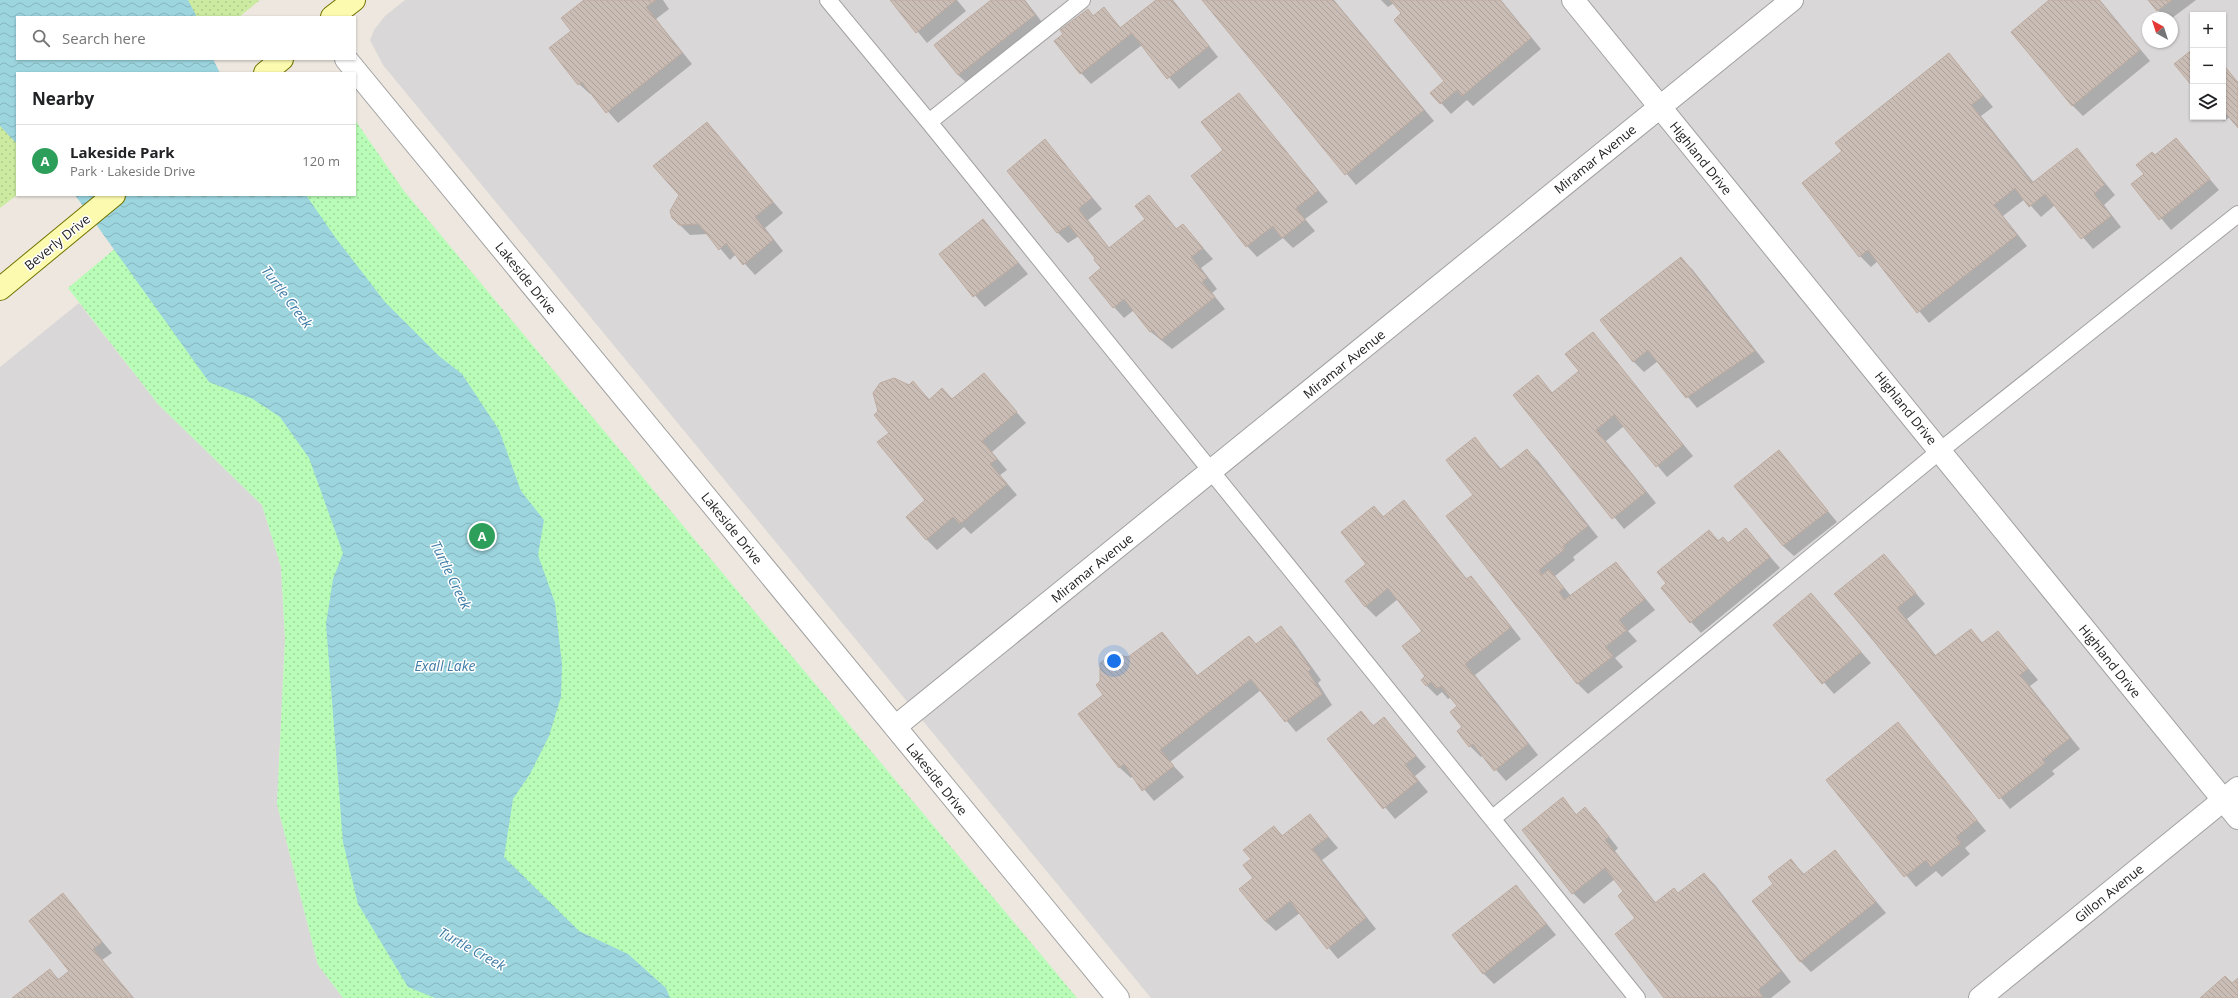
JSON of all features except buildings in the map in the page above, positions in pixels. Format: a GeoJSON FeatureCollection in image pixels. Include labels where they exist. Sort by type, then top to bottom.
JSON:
{"type":"FeatureCollection","features":[{"type":"Feature","properties":{"kind":"street"},"geometry":{"type":"LineString","coordinates":[[333,16],[354,0]]}},
{"type":"Feature","properties":{"kind":"street","name":"Highland Drive"},"geometry":{"type":"LineString","coordinates":[[1573,0],[1941,450],[2231,794],[2238,818]]}},
{"type":"Feature","properties":{"kind":"street","name":"Miramar Avenue"},"geometry":{"type":"LineString","coordinates":[[895,727],[1792,0]]}},
{"type":"Feature","properties":{"kind":"street"},"geometry":{"type":"LineString","coordinates":[[266,72],[281,60]]}},
{"type":"Feature","properties":{"kind":"street","name":"Lakeside Drive"},"geometry":{"type":"LineString","coordinates":[[347,60],[1118,998]]}},
{"type":"Feature","properties":{"kind":"street","name":"Beverly Drive"},"geometry":{"type":"LineString","coordinates":[[0,289],[113,196]]}},
{"type":"Feature","properties":{"kind":"street","name":"Gillon Avenue"},"geometry":{"type":"LineString","coordinates":[[1980,998],[2231,794]]}},
{"type":"Feature","properties":{"kind":"lane"},"geometry":{"type":"LineString","coordinates":[[828,0],[1212,471],[1637,998]]}},
{"type":"Feature","properties":{"kind":"lane"},"geometry":{"type":"LineString","coordinates":[[929,122],[1082,0]]}},
{"type":"Feature","properties":{"kind":"lane"},"geometry":{"type":"LineString","coordinates":[[1493,818],[1941,450],[2238,214]]}},
{"type":"Feature","properties":{"kind":"shaded area"},"geometry":{"type":"Polygon","coordinates":[[[405,0],[2238,0],[2238,998],[1151,998],[383,65],[370,40],[374,30],[385,16],[405,0]]]}},
{"type":"Feature","properties":{"kind":"shaded area"},"geometry":{"type":"Polygon","coordinates":[[[79,303],[158,404],[262,505],[281,567],[285,639],[277,804],[318,965],[343,998],[0,998],[0,367],[79,303]]]}},
{"type":"Feature","properties":{"kind":"green space"},"geometry":{"type":"Polygon","coordinates":[[[0,0],[260,0],[240,16],[16,16],[16,196],[0,208],[0,0]]]}},
{"type":"Feature","properties":{"kind":"green space"},"geometry":{"type":"Polygon","coordinates":[[[356,121],[404,191],[1077,998],[343,998],[318,965],[277,804],[285,639],[281,567],[262,505],[158,404],[68,288],[178,196],[356,196],[356,121]]]}},
{"type":"Feature","properties":{"kind":"water"},"geometry":{"type":"Polygon","coordinates":[[[0,0],[188,0],[196,16],[16,16],[16,60],[214,60],[220,72],[16,72],[16,143],[0,126],[0,0]]]}},
{"type":"Feature","properties":{"kind":"water","name":"Exall Lake"},"geometry":{"type":"Polygon","coordinates":[[[76,196],[307,196],[335,237],[385,302],[439,356],[462,374],[499,430],[521,491],[544,520],[538,555],[555,603],[562,664],[561,697],[549,736],[530,774],[513,799],[504,857],[579,931],[628,954],[666,988],[670,998],[435,998],[408,987],[358,904],[343,842],[326,624],[333,579],[343,553],[309,458],[280,417],[253,399],[209,382],[76,196]]]}},
{"type":"Feature","properties":{"kind":"place","name":"Lakeside Park"},"geometry":{"type":"Point","coordinates":[482,536]}},
{"type":"Feature","properties":{"kind":"water label","name":"Turtle Creek"},"geometry":{"type":"Point","coordinates":[287,297]}},
{"type":"Feature","properties":{"kind":"water label","name":"Turtle Creek"},"geometry":{"type":"Point","coordinates":[451,575]}},
{"type":"Feature","properties":{"kind":"water label","name":"Turtle Creek"},"geometry":{"type":"Point","coordinates":[472,949]}}]}
